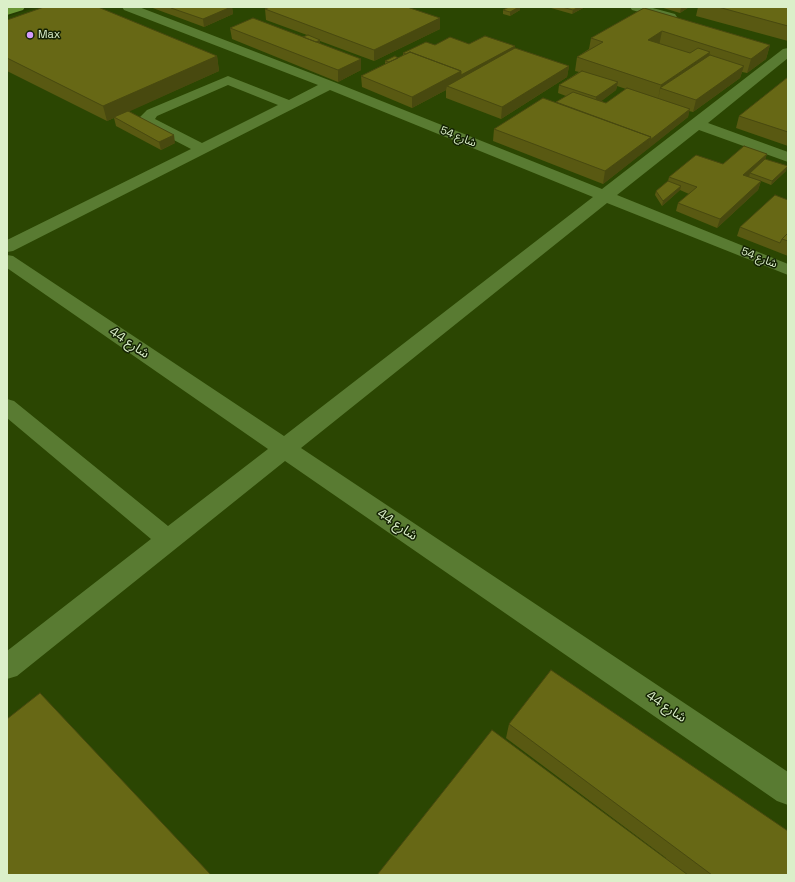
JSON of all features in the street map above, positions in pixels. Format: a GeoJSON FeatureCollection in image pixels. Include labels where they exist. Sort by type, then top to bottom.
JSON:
{"type":"FeatureCollection","features":[{"type":"Feature","properties":{"kind":"highway"},"geometry":{"type":"LineString","coordinates":[[7,11],[19,7]]}},
{"type":"Feature","properties":{"kind":"lane","name":"شارع 54"},"geometry":{"type":"LineString","coordinates":[[128,7],[329,85],[788,270]]}},
{"type":"Feature","properties":{"kind":"lane"},"geometry":{"type":"LineString","coordinates":[[636,7],[682,20]]}},
{"type":"Feature","properties":{"kind":"lane"},"geometry":{"type":"LineString","coordinates":[[7,668],[697,124],[748,76],[783,50]]}},
{"type":"Feature","properties":{"kind":"lane"},"geometry":{"type":"LineString","coordinates":[[203,148],[148,121],[147,117],[228,80],[289,105]]}},
{"type":"Feature","properties":{"kind":"lane"},"geometry":{"type":"LineString","coordinates":[[7,247],[329,85]]}},
{"type":"Feature","properties":{"kind":"lane"},"geometry":{"type":"LineString","coordinates":[[697,124],[788,158]]}},
{"type":"Feature","properties":{"kind":"lane","name":"شارع 44"},"geometry":{"type":"LineString","coordinates":[[7,260],[788,790]]}},
{"type":"Feature","properties":{"kind":"lane"},"geometry":{"type":"LineString","coordinates":[[7,406],[169,540]]}},
{"type":"Feature","properties":{"kind":"shaded area"},"geometry":{"type":"Polygon","coordinates":[[[37,7],[788,7],[788,875],[7,875],[7,17],[37,7]]]}},
{"type":"Feature","properties":{"kind":"building"},"geometry":{"type":"Polygon","coordinates":[[[44,7],[98,7],[217,56],[103,106],[7,58],[7,20],[44,7]]]}},
{"type":"Feature","properties":{"kind":"building"},"geometry":{"type":"Polygon","coordinates":[[[231,7],[203,19],[171,8],[231,7]]]}},
{"type":"Feature","properties":{"kind":"building"},"geometry":{"type":"Polygon","coordinates":[[[270,7],[407,7],[440,18],[374,50],[265,9],[270,7]]]}},
{"type":"Feature","properties":{"kind":"building"},"geometry":{"type":"Polygon","coordinates":[[[509,7],[519,7],[510,12],[503,10],[509,7]]]}},
{"type":"Feature","properties":{"kind":"building"},"geometry":{"type":"Polygon","coordinates":[[[562,7],[579,7],[573,10],[562,7]]]}},
{"type":"Feature","properties":{"kind":"building"},"geometry":{"type":"Polygon","coordinates":[[[718,7],[788,7],[788,26],[718,7]]]}},
{"type":"Feature","properties":{"kind":"building"},"geometry":{"type":"Polygon","coordinates":[[[644,8],[770,45],[751,59],[662,31],[648,40],[690,53],[698,48],[710,52],[661,85],[577,57],[603,42],[591,38],[644,8]]]}},
{"type":"Feature","properties":{"kind":"building"},"geometry":{"type":"Polygon","coordinates":[[[253,18],[361,59],[338,70],[230,28],[253,18]]]}},
{"type":"Feature","properties":{"kind":"building"},"geometry":{"type":"Polygon","coordinates":[[[308,35],[320,40],[316,42],[303,37],[308,35]]]}},
{"type":"Feature","properties":{"kind":"building"},"geometry":{"type":"Polygon","coordinates":[[[485,36],[515,46],[461,75],[461,71],[410,52],[406,54],[403,53],[426,42],[435,45],[450,37],[469,44],[485,36]]]}},
{"type":"Feature","properties":{"kind":"building"},"geometry":{"type":"Polygon","coordinates":[[[515,48],[569,66],[502,107],[447,86],[515,48]]]}},
{"type":"Feature","properties":{"kind":"building"},"geometry":{"type":"Polygon","coordinates":[[[410,52],[461,71],[412,97],[361,76],[410,52]]]}},
{"type":"Feature","properties":{"kind":"building"},"geometry":{"type":"Polygon","coordinates":[[[710,55],[744,66],[696,100],[660,88],[710,55]]]}},
{"type":"Feature","properties":{"kind":"building"},"geometry":{"type":"Polygon","coordinates":[[[395,56],[398,58],[389,62],[385,61],[395,56]]]}},
{"type":"Feature","properties":{"kind":"building"},"geometry":{"type":"Polygon","coordinates":[[[582,71],[618,82],[596,97],[559,85],[582,71]]]}},
{"type":"Feature","properties":{"kind":"building"},"geometry":{"type":"Polygon","coordinates":[[[788,77],[788,132],[739,116],[788,77]]]}},
{"type":"Feature","properties":{"kind":"building"},"geometry":{"type":"Polygon","coordinates":[[[627,88],[690,109],[650,140],[651,137],[556,102],[573,92],[606,103],[627,88]]]}},
{"type":"Feature","properties":{"kind":"building"},"geometry":{"type":"Polygon","coordinates":[[[543,98],[651,137],[605,171],[494,129],[543,98]]]}},
{"type":"Feature","properties":{"kind":"building"},"geometry":{"type":"Polygon","coordinates":[[[128,111],[174,135],[159,142],[114,117],[128,111]]]}},
{"type":"Feature","properties":{"kind":"building"},"geometry":{"type":"Polygon","coordinates":[[[744,146],[767,154],[743,175],[761,181],[720,219],[678,203],[697,187],[669,177],[696,155],[723,164],[744,146]]]}},
{"type":"Feature","properties":{"kind":"building"},"geometry":{"type":"Polygon","coordinates":[[[765,159],[788,166],[772,181],[750,173],[765,159]]]}},
{"type":"Feature","properties":{"kind":"building"},"geometry":{"type":"Polygon","coordinates":[[[668,181],[681,186],[663,201],[656,191],[668,181]]]}},
{"type":"Feature","properties":{"kind":"building"},"geometry":{"type":"Polygon","coordinates":[[[775,195],[788,200],[788,233],[780,243],[740,227],[775,195]]]}},
{"type":"Feature","properties":{"kind":"building"},"geometry":{"type":"Polygon","coordinates":[[[788,233],[788,241],[782,239],[788,233]]]}},
{"type":"Feature","properties":{"kind":"building"},"geometry":{"type":"Polygon","coordinates":[[[551,670],[788,831],[788,875],[712,875],[509,724],[551,670]]]}},
{"type":"Feature","properties":{"kind":"building"},"geometry":{"type":"Polygon","coordinates":[[[40,693],[211,875],[7,875],[7,719],[40,693]]]}},
{"type":"Feature","properties":{"kind":"building"},"geometry":{"type":"Polygon","coordinates":[[[492,730],[688,875],[377,875],[492,730]]]}},
{"type":"Feature","properties":{"kind":"place","name":"Max"},"geometry":{"type":"Point","coordinates":[30,35]}}]}
